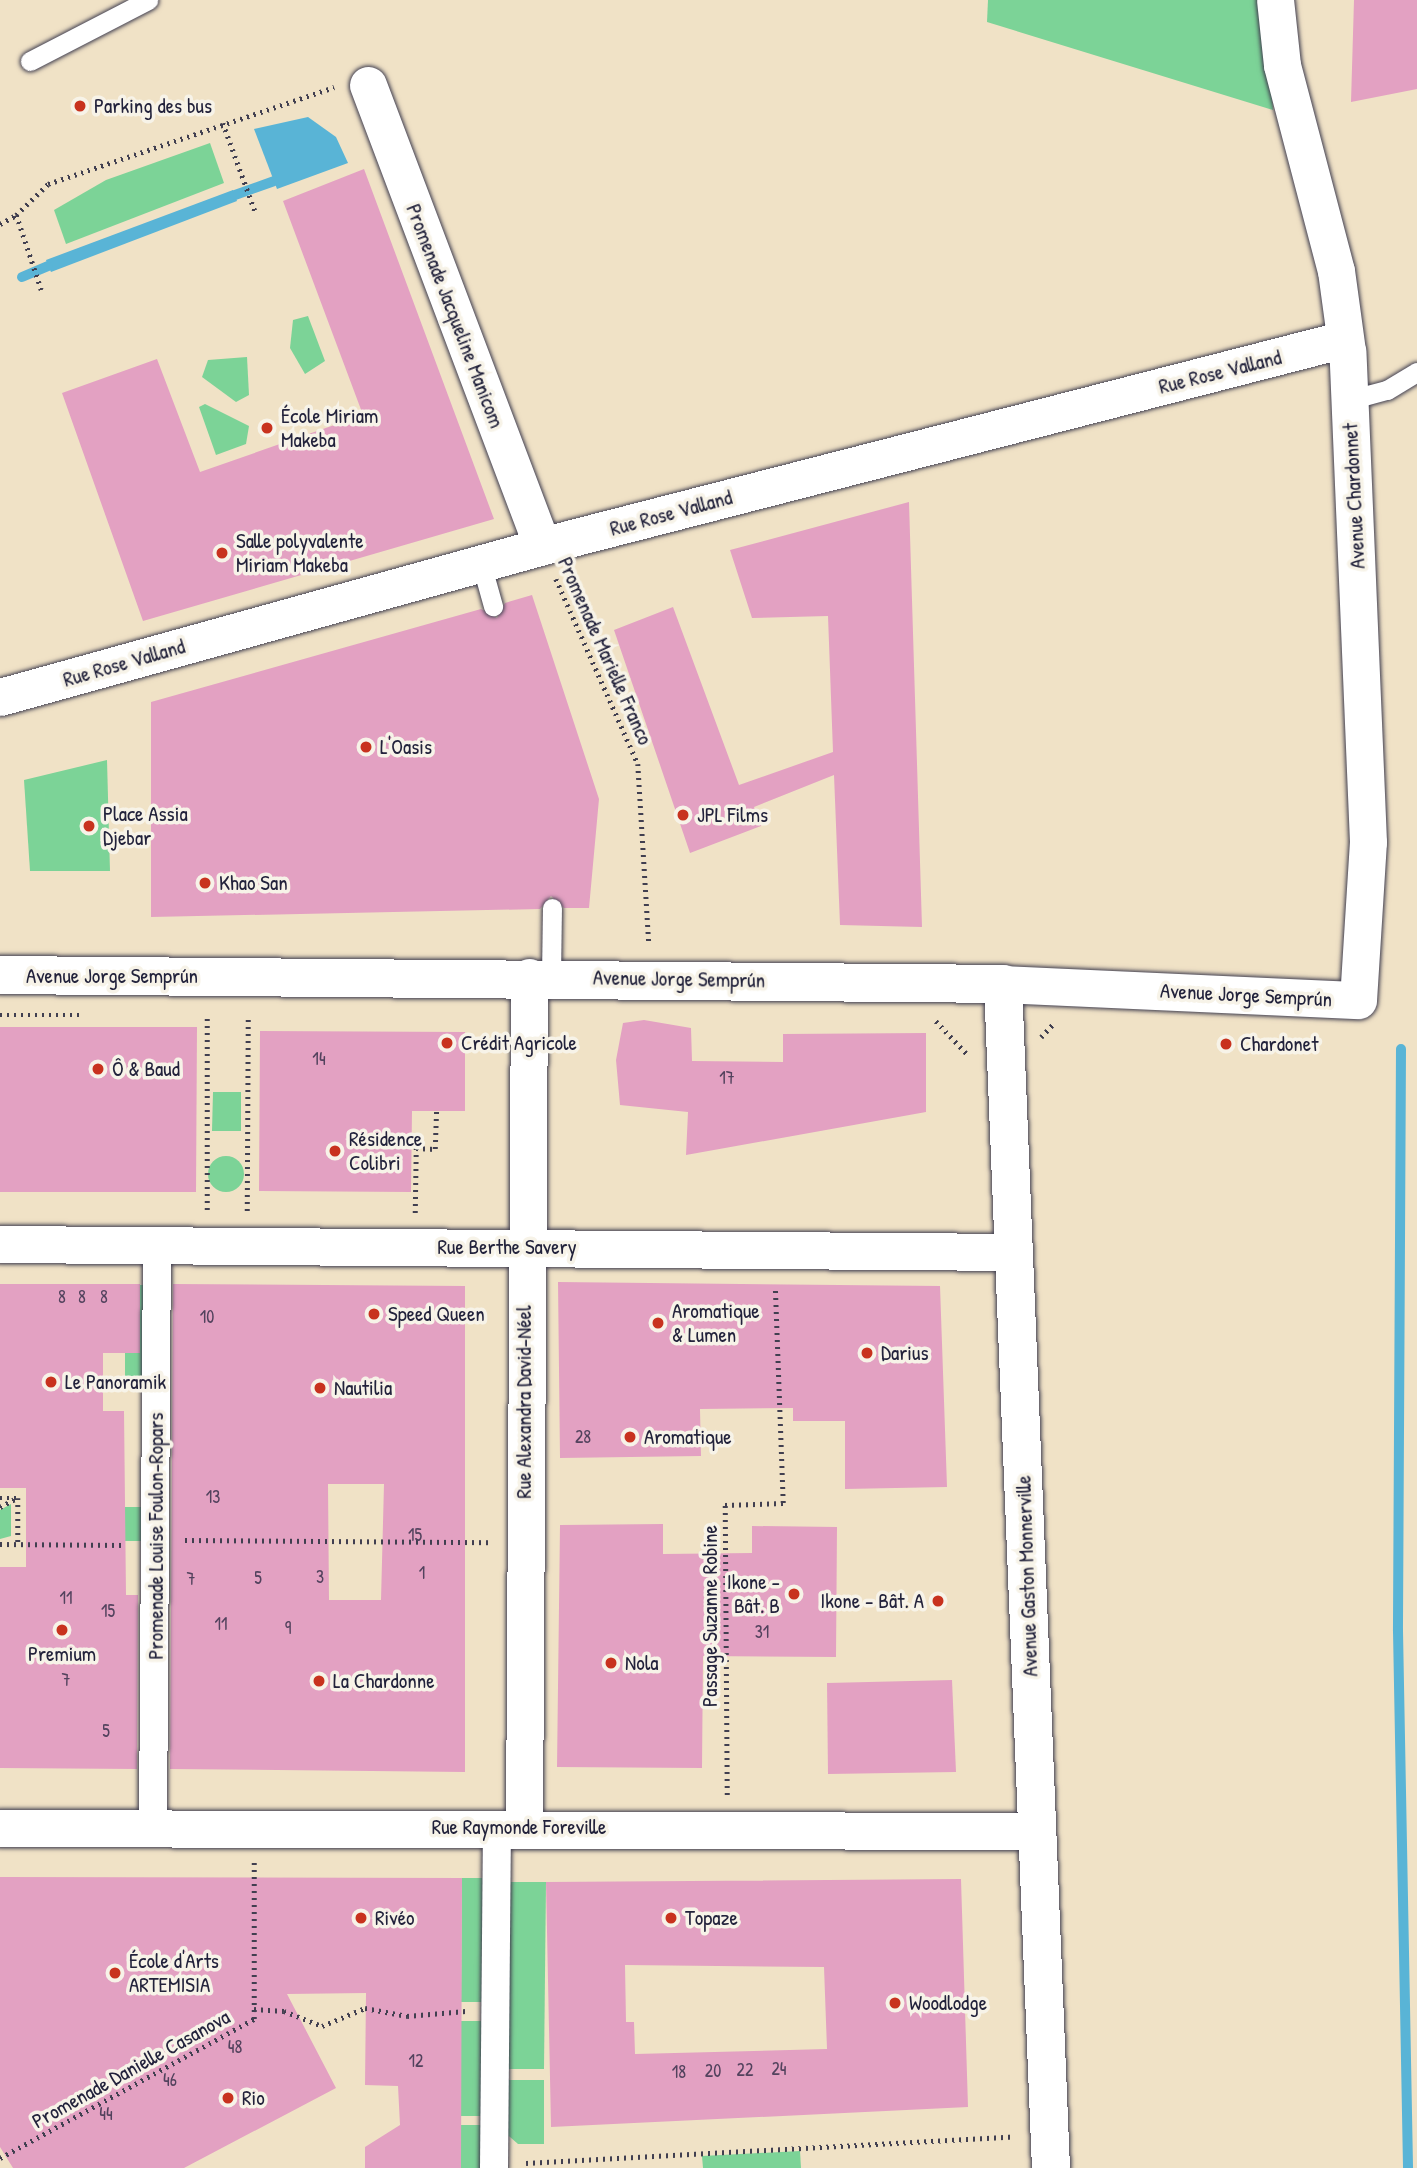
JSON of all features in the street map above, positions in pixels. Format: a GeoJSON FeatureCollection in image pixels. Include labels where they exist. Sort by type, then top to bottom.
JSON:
{"type":"FeatureCollection","features":[{"type":"Feature","properties":{"kind":"street","name":"Avenue Chardonnet"},"geometry":{"type":"LineString","coordinates":[[1275,0],[1282,65],[1336,271],[1345,339],[1368,842],[1358,1000]]}},
{"type":"Feature","properties":{"kind":"street","name":"Promenade Jacqueline Manicom"},"geometry":{"type":"LineString","coordinates":[[368,85],[542,546]]}},
{"type":"Feature","properties":{"kind":"street","name":"Rue Rose Valland"},"geometry":{"type":"LineString","coordinates":[[0,697],[542,546],[1345,339]]}},
{"type":"Feature","properties":{"kind":"street","name":"Avenue Jorge Semprún"},"geometry":{"type":"LineString","coordinates":[[0,975],[540,977],[1003,984],[1358,1000]]}},
{"type":"Feature","properties":{"kind":"street","name":"Rue Alexandra David-Néel"},"geometry":{"type":"LineString","coordinates":[[510,1827],[524,1542],[524,1247],[540,977]]}},
{"type":"Feature","properties":{"kind":"street","name":"Avenue Gaston Monnerville"},"geometry":{"type":"LineString","coordinates":[[1003,984],[1050,2152]]}},
{"type":"Feature","properties":{"kind":"street","name":"Rue Berthe Savery"},"geometry":{"type":"LineString","coordinates":[[0,1244],[1014,1252]]}},
{"type":"Feature","properties":{"kind":"street","name":"Promenade Louise Foulon-Ropars"},"geometry":{"type":"LineString","coordinates":[[153,1827],[157,1246]]}},
{"type":"Feature","properties":{"kind":"street","name":"Rue Raymonde Foreville"},"geometry":{"type":"LineString","coordinates":[[0,1828],[254,1826],[1037,1831]]}},
{"type":"Feature","properties":{"kind":"street"},"geometry":{"type":"LineString","coordinates":[[494,2168],[495,2012],[510,1827]]}},
{"type":"Feature","properties":{"kind":"lane"},"geometry":{"type":"LineString","coordinates":[[30,61],[148,0]]}},
{"type":"Feature","properties":{"kind":"lane"},"geometry":{"type":"LineString","coordinates":[[1349,400],[1387,390],[1417,372]]}},
{"type":"Feature","properties":{"kind":"lane"},"geometry":{"type":"LineString","coordinates":[[481,563],[494,606]]}},
{"type":"Feature","properties":{"kind":"lane"},"geometry":{"type":"LineString","coordinates":[[540,977],[552,908]]}},
{"type":"Feature","properties":{"kind":"path"},"geometry":{"type":"LineString","coordinates":[[0,224],[16,215],[48,184],[325,88],[368,85]]}},
{"type":"Feature","properties":{"kind":"path"},"geometry":{"type":"LineString","coordinates":[[223,123],[255,211]]}},
{"type":"Feature","properties":{"kind":"path"},"geometry":{"type":"LineString","coordinates":[[16,215],[41,290]]}},
{"type":"Feature","properties":{"kind":"path","name":"Promenade Marielle Franco"},"geometry":{"type":"LineString","coordinates":[[542,546],[638,764],[650,978]]}},
{"type":"Feature","properties":{"kind":"path"},"geometry":{"type":"LineString","coordinates":[[207,1015],[207,1247]]}},
{"type":"Feature","properties":{"kind":"path"},"geometry":{"type":"LineString","coordinates":[[246,1247],[247,1016]]}},
{"type":"Feature","properties":{"kind":"path"},"geometry":{"type":"LineString","coordinates":[[414,1247],[416,1149],[436,1149],[436,1111]]}},
{"type":"Feature","properties":{"kind":"path","name":"Passage Suzanne Robine"},"geometry":{"type":"LineString","coordinates":[[727,1828],[725,1505],[783,1503],[773,1249]]}},
{"type":"Feature","properties":{"kind":"path"},"geometry":{"type":"LineString","coordinates":[[0,1498],[18,1498]]}},
{"type":"Feature","properties":{"kind":"path"},"geometry":{"type":"LineString","coordinates":[[18,1498],[18,1544]]}},
{"type":"Feature","properties":{"kind":"path"},"geometry":{"type":"LineString","coordinates":[[0,1507],[18,1498]]}},
{"type":"Feature","properties":{"kind":"path"},"geometry":{"type":"LineString","coordinates":[[0,1544],[524,1542]]}},
{"type":"Feature","properties":{"kind":"path","name":"Promenade Danielle Casanova"},"geometry":{"type":"LineString","coordinates":[[0,2158],[254,2020],[254,1826]]}},
{"type":"Feature","properties":{"kind":"path"},"geometry":{"type":"LineString","coordinates":[[254,2009],[284,2011],[322,2026],[365,2008],[407,2016],[495,2012]]}},
{"type":"Feature","properties":{"kind":"path"},"geometry":{"type":"LineString","coordinates":[[516,2168],[529,2161],[1050,2152]]}},
{"type":"Feature","properties":{"kind":"green space"},"geometry":{"type":"Polygon","coordinates":[[[988,0],[1266,0],[1273,110],[987,22],[988,0]]]}},
{"type":"Feature","properties":{"kind":"green space"},"geometry":{"type":"Polygon","coordinates":[[[210,143],[224,183],[66,244],[54,210],[106,180],[210,143]]]}},
{"type":"Feature","properties":{"kind":"green space"},"geometry":{"type":"Polygon","coordinates":[[[308,316],[325,361],[305,374],[290,348],[293,320],[308,316]]]}},
{"type":"Feature","properties":{"kind":"green space"},"geometry":{"type":"Polygon","coordinates":[[[247,357],[249,395],[236,402],[202,377],[208,360],[247,357]]]}},
{"type":"Feature","properties":{"kind":"green space"},"geometry":{"type":"Polygon","coordinates":[[[205,404],[249,426],[246,444],[216,455],[199,407],[205,404]]]}},
{"type":"Feature","properties":{"kind":"green space"},"geometry":{"type":"Polygon","coordinates":[[[107,760],[110,871],[30,871],[24,780],[107,760]]]}},
{"type":"Feature","properties":{"kind":"green space"},"geometry":{"type":"Polygon","coordinates":[[[213,1092],[241,1092],[241,1131],[212,1131],[213,1092]]]}},
{"type":"Feature","properties":{"kind":"green space"},"geometry":{"type":"Polygon","coordinates":[[[226,1156],[239,1161],[244,1174],[239,1187],[226,1192],[213,1187],[208,1174],[213,1161],[226,1156]]]}},
{"type":"Feature","properties":{"kind":"green space"},"geometry":{"type":"Polygon","coordinates":[[[125,1285],[149,1285],[149,1388],[125,1388],[125,1285]]]}},
{"type":"Feature","properties":{"kind":"green space"},"geometry":{"type":"Polygon","coordinates":[[[11,1504],[11,1536],[0,1539],[0,1510],[11,1504]]]}},
{"type":"Feature","properties":{"kind":"green space"},"geometry":{"type":"Polygon","coordinates":[[[125,1507],[149,1507],[149,1541],[26,1541],[26,1527],[124,1528],[125,1507]]]}},
{"type":"Feature","properties":{"kind":"green space"},"geometry":{"type":"Polygon","coordinates":[[[462,1878],[483,1878],[483,2002],[461,2002],[462,1878]]]}},
{"type":"Feature","properties":{"kind":"green space"},"geometry":{"type":"Polygon","coordinates":[[[504,1882],[546,1882],[544,2069],[503,2069],[504,1882]]]}},
{"type":"Feature","properties":{"kind":"green space"},"geometry":{"type":"Polygon","coordinates":[[[461,2021],[482,2021],[482,2116],[461,2116],[461,2021]]]}},
{"type":"Feature","properties":{"kind":"green space"},"geometry":{"type":"Polygon","coordinates":[[[503,2080],[544,2080],[544,2144],[518,2144],[503,2131],[503,2080]]]}},
{"type":"Feature","properties":{"kind":"green space"},"geometry":{"type":"Polygon","coordinates":[[[461,2125],[482,2125],[482,2168],[461,2168],[461,2125]]]}},
{"type":"Feature","properties":{"kind":"green space"},"geometry":{"type":"Polygon","coordinates":[[[800,2151],[801,2168],[703,2168],[702,2156],[800,2151]]]}},
{"type":"Feature","properties":{"kind":"water"},"geometry":{"type":"Polygon","coordinates":[[[308,117],[336,137],[348,163],[277,189],[254,129],[308,117]]]}},
{"type":"Feature","properties":{"kind":"water"},"geometry":{"type":"Polygon","coordinates":[[[233,190],[237,201],[51,272],[48,266],[46,260],[233,190]]]}},
{"type":"Feature","properties":{"kind":"building"},"geometry":{"type":"Polygon","coordinates":[[[1354,0],[1417,0],[1417,89],[1351,102],[1354,0]]]}},
{"type":"Feature","properties":{"kind":"building","name":"École Miriam Makeba"},"geometry":{"type":"Polygon","coordinates":[[[364,169],[494,519],[143,621],[62,393],[157,359],[200,472],[363,415],[283,201],[364,169]]]}},
{"type":"Feature","properties":{"kind":"building"},"geometry":{"type":"Polygon","coordinates":[[[909,502],[922,927],[840,925],[834,775],[754,807],[761,826],[690,853],[614,630],[673,607],[739,785],[833,752],[828,616],[752,618],[730,550],[909,502]]]}},
{"type":"Feature","properties":{"kind":"building","name":"L'Oasis"},"geometry":{"type":"Polygon","coordinates":[[[532,595],[599,799],[589,908],[564,908],[551,896],[540,909],[151,917],[151,702],[481,609],[497,618],[505,603],[532,595]]]}},
{"type":"Feature","properties":{"kind":"building"},"geometry":{"type":"Polygon","coordinates":[[[644,1020],[691,1028],[692,1061],[783,1062],[783,1034],[926,1033],[926,1112],[686,1155],[688,1112],[620,1105],[616,1060],[623,1023],[644,1020]]]}},
{"type":"Feature","properties":{"kind":"building","name":"Ô & Baud"},"geometry":{"type":"Polygon","coordinates":[[[0,1027],[197,1027],[196,1192],[0,1192],[0,1027]]]}},
{"type":"Feature","properties":{"kind":"building","name":"Résidence Colibri"},"geometry":{"type":"Polygon","coordinates":[[[260,1031],[465,1032],[465,1111],[412,1111],[411,1192],[259,1191],[260,1031]]]}},
{"type":"Feature","properties":{"kind":"building"},"geometry":{"type":"Polygon","coordinates":[[[558,1282],[940,1286],[947,1487],[845,1489],[845,1421],[793,1421],[793,1408],[700,1409],[701,1456],[560,1458],[558,1282]]]}},
{"type":"Feature","properties":{"kind":"building"},"geometry":{"type":"Polygon","coordinates":[[[0,1284],[140,1284],[140,1353],[103,1353],[103,1411],[124,1411],[126,1595],[138,1595],[137,1769],[0,1768],[0,1567],[26,1567],[26,1488],[0,1488],[0,1284]]]}},
{"type":"Feature","properties":{"kind":"building"},"geometry":{"type":"Polygon","coordinates":[[[173,1284],[465,1286],[465,1772],[170,1769],[173,1284]],[[328,1484],[329,1600],[381,1600],[384,1484],[328,1484]]]}},
{"type":"Feature","properties":{"kind":"building","name":"Nola"},"geometry":{"type":"Polygon","coordinates":[[[663,1524],[663,1554],[752,1553],[752,1526],[837,1527],[836,1657],[703,1656],[702,1768],[557,1767],[560,1525],[663,1524]]]}},
{"type":"Feature","properties":{"kind":"building","name":"Ikone - Bât. A"},"geometry":{"type":"Polygon","coordinates":[[[952,1680],[956,1772],[828,1774],[827,1683],[952,1680]]]}},
{"type":"Feature","properties":{"kind":"building"},"geometry":{"type":"Polygon","coordinates":[[[0,1877],[462,1878],[461,2168],[365,2168],[365,2147],[400,2125],[398,2086],[365,2085],[366,1993],[287,1994],[336,2088],[184,2168],[13,2168],[0,2147],[0,1877]]]}},
{"type":"Feature","properties":{"kind":"building"},"geometry":{"type":"Polygon","coordinates":[[[961,1879],[968,2107],[551,2127],[546,1882],[961,1879]],[[625,1965],[626,2022],[634,2022],[635,2054],[827,2049],[824,1967],[625,1965]]]}},
{"type":"Feature","properties":{"kind":"waterway"},"geometry":{"type":"LineString","coordinates":[[235,195],[274,181]]}},
{"type":"Feature","properties":{"kind":"waterway"},"geometry":{"type":"LineString","coordinates":[[22,277],[48,266]]}},
{"type":"Feature","properties":{"kind":"waterway"},"geometry":{"type":"LineString","coordinates":[[1401,1049],[1398,1631],[1408,2168]]}},
{"type":"Feature","properties":{"kind":"place","name":"Parking des bus"},"geometry":{"type":"Point","coordinates":[80,106]}},
{"type":"Feature","properties":{"kind":"place","name":"École Miriam Makeba"},"geometry":{"type":"Point","coordinates":[267,428]}},
{"type":"Feature","properties":{"kind":"place","name":"Salle polyvalente Miriam Makeba"},"geometry":{"type":"Point","coordinates":[222,553]}},
{"type":"Feature","properties":{"kind":"place","name":"L'Oasis"},"geometry":{"type":"Point","coordinates":[366,747]}},
{"type":"Feature","properties":{"kind":"place","name":"JPL Films"},"geometry":{"type":"Point","coordinates":[683,815]}},
{"type":"Feature","properties":{"kind":"place","name":"Place Assia Djebar"},"geometry":{"type":"Point","coordinates":[89,826]}},
{"type":"Feature","properties":{"kind":"place","name":"Khao San"},"geometry":{"type":"Point","coordinates":[205,883]}},
{"type":"Feature","properties":{"kind":"place","name":"Crédit Agricole"},"geometry":{"type":"Point","coordinates":[447,1043]}},
{"type":"Feature","properties":{"kind":"place","name":"Chardonet"},"geometry":{"type":"Point","coordinates":[1226,1044]}},
{"type":"Feature","properties":{"kind":"place","name":"Ô & Baud"},"geometry":{"type":"Point","coordinates":[98,1069]}},
{"type":"Feature","properties":{"kind":"place","name":"Résidence Colibri"},"geometry":{"type":"Point","coordinates":[335,1151]}},
{"type":"Feature","properties":{"kind":"place","name":"Speed Queen"},"geometry":{"type":"Point","coordinates":[374,1314]}},
{"type":"Feature","properties":{"kind":"place","name":"Aromatique & Lumen"},"geometry":{"type":"Point","coordinates":[658,1323]}},
{"type":"Feature","properties":{"kind":"place","name":"Darius"},"geometry":{"type":"Point","coordinates":[867,1353]}},
{"type":"Feature","properties":{"kind":"place","name":"Le Panoramik"},"geometry":{"type":"Point","coordinates":[51,1382]}},
{"type":"Feature","properties":{"kind":"place","name":"Nautilia"},"geometry":{"type":"Point","coordinates":[320,1388]}},
{"type":"Feature","properties":{"kind":"place","name":"Aromatique"},"geometry":{"type":"Point","coordinates":[630,1437]}},
{"type":"Feature","properties":{"kind":"place","name":"Ikone - Bât. B"},"geometry":{"type":"Point","coordinates":[794,1594]}},
{"type":"Feature","properties":{"kind":"place","name":"Ikone - Bât. A"},"geometry":{"type":"Point","coordinates":[938,1601]}},
{"type":"Feature","properties":{"kind":"place","name":"Premium"},"geometry":{"type":"Point","coordinates":[62,1630]}},
{"type":"Feature","properties":{"kind":"place","name":"Nola"},"geometry":{"type":"Point","coordinates":[611,1663]}},
{"type":"Feature","properties":{"kind":"place","name":"La Chardonne"},"geometry":{"type":"Point","coordinates":[319,1681]}},
{"type":"Feature","properties":{"kind":"place","name":"Rivéo"},"geometry":{"type":"Point","coordinates":[361,1918]}},
{"type":"Feature","properties":{"kind":"place","name":"Topaze"},"geometry":{"type":"Point","coordinates":[671,1918]}},
{"type":"Feature","properties":{"kind":"place","name":"École d'Arts ARTEMISIA"},"geometry":{"type":"Point","coordinates":[115,1973]}},
{"type":"Feature","properties":{"kind":"place","name":"Woodlodge"},"geometry":{"type":"Point","coordinates":[895,2003]}},
{"type":"Feature","properties":{"kind":"place","name":"Rio"},"geometry":{"type":"Point","coordinates":[228,2098]}}]}
